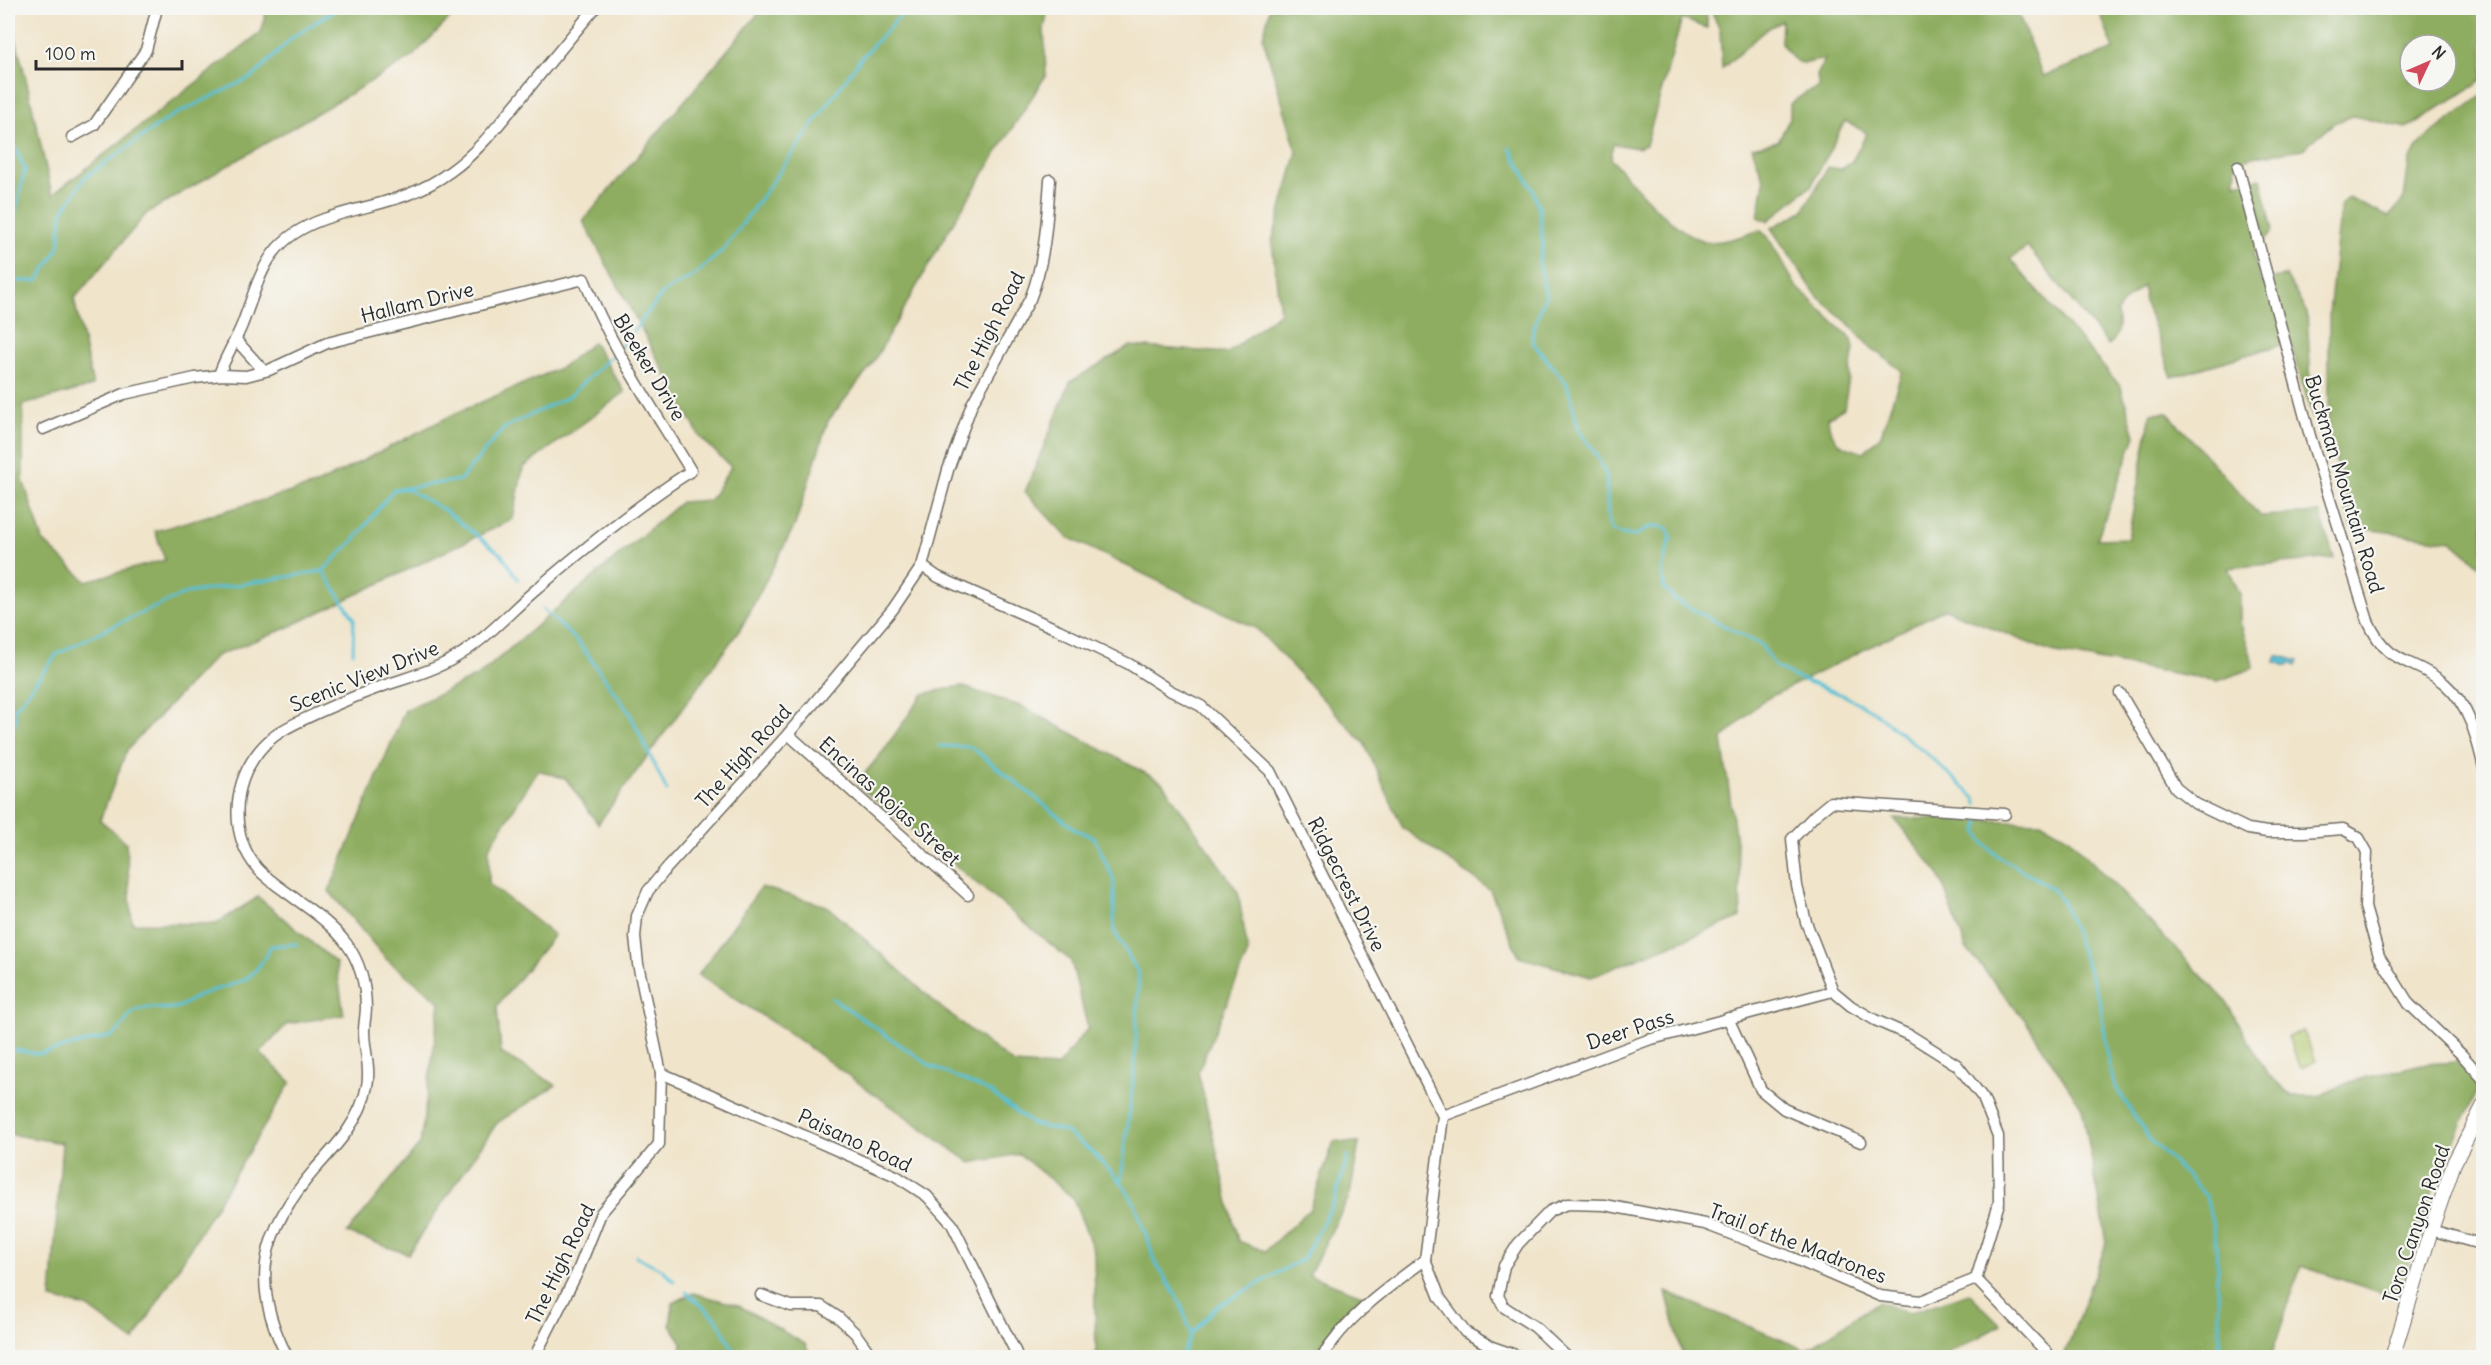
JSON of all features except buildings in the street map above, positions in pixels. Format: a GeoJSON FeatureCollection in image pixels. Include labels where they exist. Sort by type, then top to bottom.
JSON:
{"type":"FeatureCollection","features":[{"type":"Feature","properties":{"kind":"street"},"geometry":{"type":"LineString","coordinates":[[72,137],[94,125],[146,50],[157,8]]}},
{"type":"Feature","properties":{"kind":"street"},"geometry":{"type":"LineString","coordinates":[[219,375],[236,340],[268,258],[282,241],[299,230],[324,219],[408,196],[434,183],[473,155],[595,8]]}},
{"type":"Feature","properties":{"kind":"street","name":"Buckman Mountain Road"},"geometry":{"type":"LineString","coordinates":[[2238,167],[2323,480],[2368,621],[2379,644],[2388,653],[2443,682],[2455,695],[2472,724],[2484,768]]}},
{"type":"Feature","properties":{"kind":"street","name":"The High Road"},"geometry":{"type":"LineString","coordinates":[[534,1358],[577,1274],[601,1213],[659,1144],[662,1073],[638,964],[635,938],[637,916],[648,891],[788,734],[893,609],[922,566],[948,470],[972,404],[1030,299],[1037,281],[1046,234],[1050,180]]}},
{"type":"Feature","properties":{"kind":"street","name":"Bleeker Drive"},"geometry":{"type":"LineString","coordinates":[[584,279],[613,343],[691,471]]}},
{"type":"Feature","properties":{"kind":"street","name":"Hallam Drive"},"geometry":{"type":"LineString","coordinates":[[43,429],[124,394],[219,375],[246,376],[264,371],[327,342],[584,279]]}},
{"type":"Feature","properties":{"kind":"street"},"geometry":{"type":"LineString","coordinates":[[236,340],[264,371]]}},
{"type":"Feature","properties":{"kind":"street","name":"Scenic View Drive"},"geometry":{"type":"LineString","coordinates":[[283,1356],[266,1298],[264,1271],[266,1255],[280,1219],[301,1186],[346,1133],[364,1099],[369,1070],[364,1034],[365,990],[360,969],[345,939],[320,916],[276,885],[259,870],[251,859],[244,846],[238,824],[237,807],[243,777],[264,746],[289,726],[363,694],[428,671],[467,650],[601,537],[647,501],[691,471]]}},
{"type":"Feature","properties":{"kind":"street","name":"Ridgecrest Drive"},"geometry":{"type":"LineString","coordinates":[[922,566],[938,578],[1059,630],[1129,664],[1169,690],[1201,706],[1270,771],[1443,1116]]}},
{"type":"Feature","properties":{"kind":"street"},"geometry":{"type":"LineString","coordinates":[[2120,693],[2176,788],[2196,804],[2248,829],[2267,832],[2343,830],[2359,838],[2367,852],[2366,907],[2379,956],[2409,1004],[2462,1055],[2484,1080]]}},
{"type":"Feature","properties":{"kind":"street","name":"Encinas Rojas Street"},"geometry":{"type":"LineString","coordinates":[[788,734],[968,895]]}},
{"type":"Feature","properties":{"kind":"street"},"geometry":{"type":"LineString","coordinates":[[2005,814],[1831,802],[1792,839],[1797,886],[1806,922],[1833,991],[1851,1006],[1911,1036],[1957,1065],[1983,1098],[1998,1136],[1999,1203],[1976,1279],[2052,1358]]}},
{"type":"Feature","properties":{"kind":"street","name":"Deer Pass"},"geometry":{"type":"LineString","coordinates":[[1443,1116],[1648,1040],[1833,991]]}},
{"type":"Feature","properties":{"kind":"street"},"geometry":{"type":"LineString","coordinates":[[1728,1018],[1761,1090],[1784,1109],[1861,1142]]}},
{"type":"Feature","properties":{"kind":"street","name":"Paisano Road"},"geometry":{"type":"LineString","coordinates":[[662,1073],[896,1176],[927,1196],[952,1224],[1016,1353],[1014,1358]]}},
{"type":"Feature","properties":{"kind":"street","name":"Toro Canyon Road"},"geometry":{"type":"LineString","coordinates":[[2392,1358],[2454,1163],[2484,1106]]}},
{"type":"Feature","properties":{"kind":"street"},"geometry":{"type":"LineString","coordinates":[[1443,1116],[1425,1260],[1440,1298],[1465,1332],[1492,1347],[1524,1358]]}},
{"type":"Feature","properties":{"kind":"street","name":"Trail of the Madrones"},"geometry":{"type":"LineString","coordinates":[[1568,1358],[1535,1327],[1504,1306],[1498,1296],[1504,1266],[1518,1244],[1550,1210],[1567,1204],[1605,1205],[1705,1224],[1788,1256],[1880,1296],[1921,1301],[1976,1279]]}},
{"type":"Feature","properties":{"kind":"street"},"geometry":{"type":"LineString","coordinates":[[2431,1230],[2474,1242],[2484,1241]]}},
{"type":"Feature","properties":{"kind":"street"},"geometry":{"type":"LineString","coordinates":[[1321,1358],[1350,1321],[1384,1290],[1425,1260]]}},
{"type":"Feature","properties":{"kind":"street"},"geometry":{"type":"LineString","coordinates":[[761,1295],[791,1306],[821,1306],[855,1333],[873,1358]]}},
{"type":"Feature","properties":{"kind":"green space"},"geometry":{"type":"Polygon","coordinates":[[[267,8],[460,8],[411,58],[147,213],[74,299],[93,386],[23,405],[23,480],[43,541],[86,581],[165,560],[155,531],[315,485],[454,414],[562,367],[593,342],[625,392],[523,468],[513,519],[287,628],[216,656],[127,750],[100,820],[126,842],[132,923],[216,924],[258,897],[336,963],[344,1015],[287,1024],[260,1053],[291,1082],[134,1341],[87,1307],[51,1299],[62,1143],[9,1134],[8,1140],[8,9],[52,195],[261,32],[267,8]]]}},
{"type":"Feature","properties":{"kind":"green space"},"geometry":{"type":"Polygon","coordinates":[[[763,8],[1048,8],[1044,29],[1046,75],[954,221],[871,366],[828,421],[795,525],[741,628],[598,824],[566,779],[538,770],[489,848],[489,884],[554,935],[497,1006],[501,1053],[556,1085],[497,1123],[408,1254],[347,1233],[420,1144],[440,1002],[386,959],[329,891],[405,710],[479,675],[681,502],[710,500],[731,467],[700,437],[583,221],[763,8]]]}},
{"type":"Feature","properties":{"kind":"green space"},"geometry":{"type":"Polygon","coordinates":[[[1270,8],[1699,8],[1707,16],[1707,28],[1682,19],[1646,145],[1638,148],[1613,144],[1611,159],[1664,216],[1688,234],[1707,242],[1730,240],[1760,230],[1768,237],[1796,286],[1852,340],[1854,348],[1844,408],[1828,418],[1831,433],[1838,443],[1849,449],[1864,452],[1881,435],[1902,371],[1869,346],[1847,322],[1817,296],[1771,228],[1803,211],[1828,167],[1841,169],[1852,161],[1867,133],[1845,121],[1812,185],[1768,221],[1758,217],[1764,181],[1752,147],[1778,141],[1790,118],[1790,104],[1807,92],[1819,88],[1817,75],[1825,59],[1804,63],[1795,60],[1781,43],[1782,21],[1765,30],[1722,69],[1720,30],[1710,8],[2016,8],[2043,76],[2114,49],[2098,8],[2483,8],[2483,80],[2407,128],[2353,116],[2334,123],[2303,149],[2257,156],[2236,162],[2235,183],[2261,178],[2273,230],[2253,254],[2261,283],[2286,276],[2307,313],[2313,419],[2290,342],[2172,377],[2145,303],[2143,286],[2126,300],[2117,312],[2117,335],[2108,345],[2028,247],[2010,259],[2121,387],[2135,436],[2097,539],[2128,538],[2151,413],[2167,412],[2260,516],[2320,513],[2334,558],[2228,568],[2240,594],[2240,622],[2253,668],[2218,681],[2051,652],[1945,609],[1762,701],[1722,739],[1739,864],[1741,917],[1591,977],[1519,957],[1490,890],[1403,828],[1364,743],[1257,629],[1067,537],[1025,492],[1070,382],[1130,346],[1228,353],[1280,312],[1272,242],[1297,152],[1263,38],[1270,8]]]}},
{"type":"Feature","properties":{"kind":"green space"},"geometry":{"type":"Polygon","coordinates":[[[2483,95],[2483,568],[2452,541],[2351,527],[2329,430],[2329,313],[2341,204],[2348,198],[2389,217],[2404,199],[2409,161],[2424,139],[2483,95]]]}},
{"type":"Feature","properties":{"kind":"green space"},"geometry":{"type":"Polygon","coordinates":[[[961,686],[1023,707],[1162,782],[1238,892],[1248,953],[1198,1072],[1238,1241],[1265,1251],[1310,1209],[1334,1141],[1359,1143],[1350,1195],[1309,1275],[1365,1296],[1313,1357],[1094,1357],[1096,1351],[1094,1252],[1073,1198],[1019,1154],[971,1163],[783,1029],[698,975],[761,887],[827,906],[943,1009],[1014,1064],[1057,1067],[1088,1028],[1071,961],[856,784],[884,750],[923,694],[961,686]]]}},
{"type":"Feature","properties":{"kind":"green space"},"geometry":{"type":"Polygon","coordinates":[[[1894,818],[2041,822],[2068,837],[2225,1000],[2267,1073],[2292,1096],[2319,1096],[2352,1081],[2422,1064],[2459,1062],[2479,1085],[2432,1193],[2397,1298],[2301,1266],[2271,1357],[2069,1357],[2065,1353],[2107,1242],[2082,1108],[2025,1020],[1966,948],[1939,874],[1894,818]]]}},
{"type":"Feature","properties":{"kind":"green space"},"geometry":{"type":"Polygon","coordinates":[[[2302,1030],[2316,1061],[2301,1068],[2288,1037],[2302,1030]]]}},
{"type":"Feature","properties":{"kind":"green space"},"geometry":{"type":"Polygon","coordinates":[[[1666,1292],[1806,1350],[1878,1302],[1909,1313],[1969,1293],[2001,1325],[1942,1357],[1683,1357],[1666,1292]]]}},
{"type":"Feature","properties":{"kind":"green space"},"geometry":{"type":"Polygon","coordinates":[[[693,1293],[738,1305],[805,1344],[811,1357],[681,1357],[682,1342],[670,1325],[673,1303],[693,1293]]]}},
{"type":"Feature","properties":{"kind":"water"},"geometry":{"type":"Polygon","coordinates":[[[2277,655],[2298,661],[2296,666],[2275,662],[2277,655]]]}},
{"type":"Feature","properties":{"kind":"waterway"},"geometry":{"type":"LineString","coordinates":[[8,281],[38,281],[59,247],[62,213],[84,178],[172,116],[254,76],[293,37],[338,8]]}},
{"type":"Feature","properties":{"kind":"waterway"},"geometry":{"type":"LineString","coordinates":[[621,347],[664,292],[695,275],[725,248],[860,59],[908,8]]}},
{"type":"Feature","properties":{"kind":"waterway"},"geometry":{"type":"LineString","coordinates":[[8,133],[25,169],[8,246]]}},
{"type":"Feature","properties":{"kind":"waterway"},"geometry":{"type":"LineString","coordinates":[[1510,148],[1532,188],[1539,208],[1543,244],[1539,263],[1546,295],[1532,332],[1533,343],[1567,384],[1579,431],[1593,449],[1606,474],[1608,520],[1611,530],[1636,536],[1650,527],[1667,528],[1671,537],[1662,569],[1664,588],[1675,600],[1761,645],[1775,666],[1790,675],[1845,696],[1873,711],[1927,754],[1976,799],[1977,804]]}},
{"type":"Feature","properties":{"kind":"waterway"},"geometry":{"type":"LineString","coordinates":[[8,718],[57,654],[106,629],[187,593],[323,571],[355,539],[393,490],[460,480],[504,428],[568,397],[616,352]]}},
{"type":"Feature","properties":{"kind":"waterway"},"geometry":{"type":"LineString","coordinates":[[407,489],[444,510],[502,555],[518,579]]}},
{"type":"Feature","properties":{"kind":"waterway"},"geometry":{"type":"LineString","coordinates":[[323,571],[354,618],[353,653]]}},
{"type":"Feature","properties":{"kind":"waterway"},"geometry":{"type":"LineString","coordinates":[[543,609],[579,643],[629,712],[667,791]]}},
{"type":"Feature","properties":{"kind":"waterway"},"geometry":{"type":"LineString","coordinates":[[8,631],[8,716]]}},
{"type":"Feature","properties":{"kind":"waterway"},"geometry":{"type":"LineString","coordinates":[[939,746],[971,747],[1076,830],[1094,837],[1114,880],[1114,931],[1139,974],[1134,1074],[1121,1182],[1135,1204],[1156,1263],[1181,1304],[1191,1334]]}},
{"type":"Feature","properties":{"kind":"waterway"},"geometry":{"type":"LineString","coordinates":[[1980,821],[1977,831],[1993,852],[2043,883],[2063,902],[2100,1001],[2114,1084],[2148,1137],[2206,1196],[2216,1241],[2220,1340],[2215,1358]]}},
{"type":"Feature","properties":{"kind":"waterway"},"geometry":{"type":"LineString","coordinates":[[8,1049],[39,1054],[112,1036],[136,1011],[145,1008],[178,1007],[198,996],[241,982],[256,970],[271,946],[297,944]]}},
{"type":"Feature","properties":{"kind":"waterway"},"geometry":{"type":"LineString","coordinates":[[832,998],[931,1066],[990,1092],[1032,1124],[1066,1132],[1092,1152],[1121,1182]]}},
{"type":"Feature","properties":{"kind":"waterway"},"geometry":{"type":"LineString","coordinates":[[1181,1358],[1191,1334],[1216,1307],[1303,1259],[1334,1202],[1348,1156]]}},
{"type":"Feature","properties":{"kind":"waterway"},"geometry":{"type":"LineString","coordinates":[[636,1256],[663,1270],[674,1281]]}},
{"type":"Feature","properties":{"kind":"waterway"},"geometry":{"type":"LineString","coordinates":[[686,1292],[716,1318],[738,1358]]}}]}
